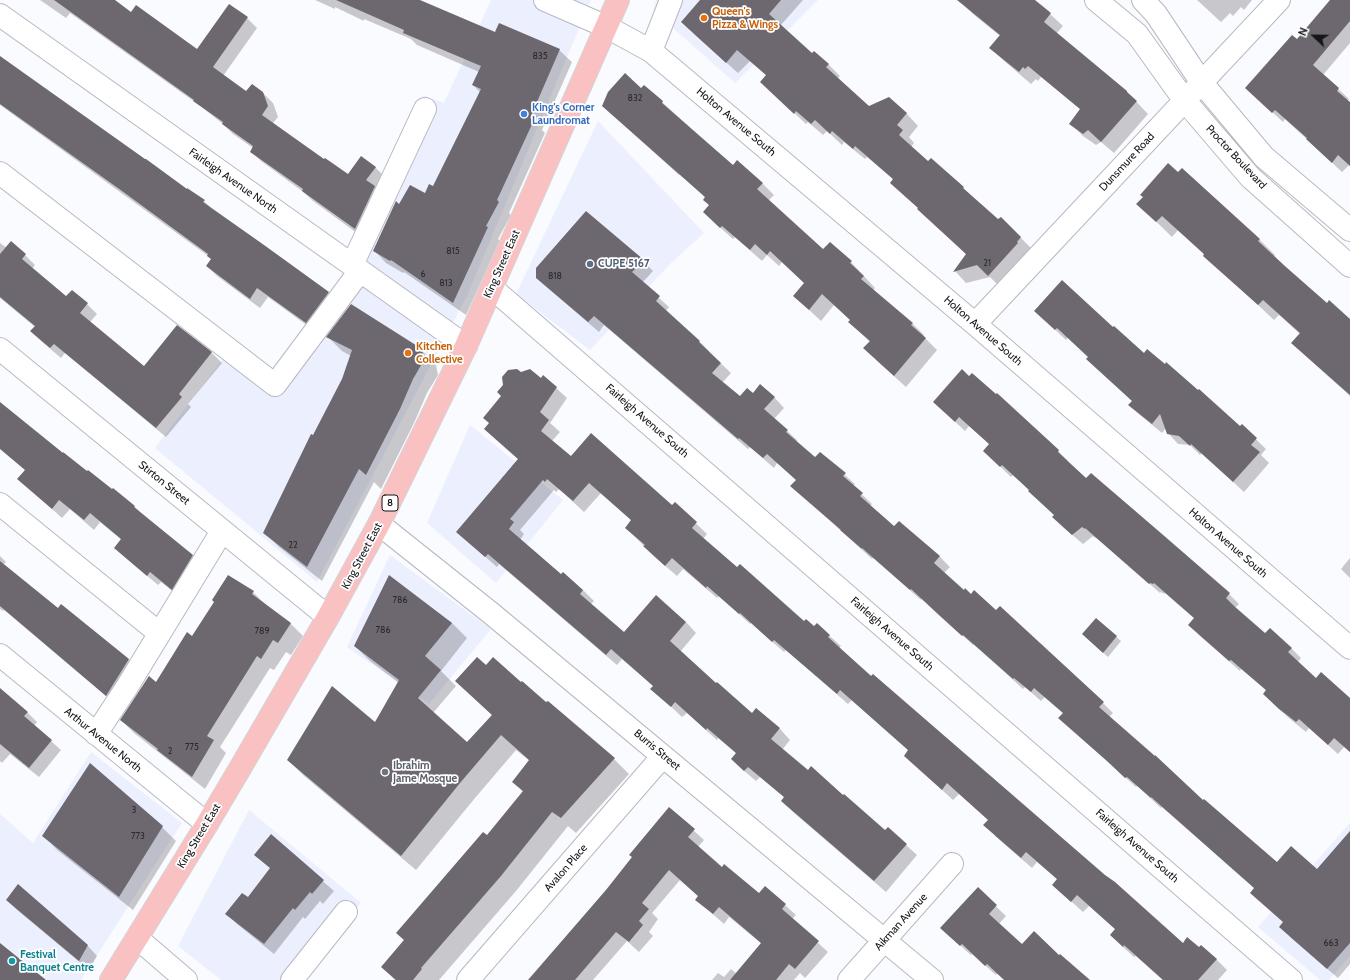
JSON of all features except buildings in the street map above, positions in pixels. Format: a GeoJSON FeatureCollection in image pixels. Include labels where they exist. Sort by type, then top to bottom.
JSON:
{"type":"FeatureCollection","features":[{"type":"Feature","properties":{"kind":"main road","name":"King Street East"},"geometry":{"type":"LineString","coordinates":[[111,980],[207,824],[328,618],[379,524],[466,346],[618,0]]}},
{"type":"Feature","properties":{"kind":"street","name":"Holton Avenue South"},"geometry":{"type":"LineString","coordinates":[[545,0],[607,27],[651,51],[976,324],[1350,648]]}},
{"type":"Feature","properties":{"kind":"street"},"geometry":{"type":"LineString","coordinates":[[651,51],[671,0]]}},
{"type":"Feature","properties":{"kind":"street","name":"Proctor Boulevard"},"geometry":{"type":"LineString","coordinates":[[1096,0],[1137,34],[1185,101],[1250,177],[1350,266]]}},
{"type":"Feature","properties":{"kind":"street","name":"Dunsmure Road"},"geometry":{"type":"LineString","coordinates":[[976,324],[1279,0]]}},
{"type":"Feature","properties":{"kind":"street","name":"Proctor Boulevard"},"geometry":{"type":"LineString","coordinates":[[1137,34],[1149,7]]}},
{"type":"Feature","properties":{"kind":"street","name":"Proctor Boulevard"},"geometry":{"type":"LineString","coordinates":[[1149,7],[1202,83],[1264,157],[1350,230]]}},
{"type":"Feature","properties":{"kind":"street","name":"Fairleigh Avenue North"},"geometry":{"type":"LineString","coordinates":[[0,16],[466,346]]}},
{"type":"Feature","properties":{"kind":"street"},"geometry":{"type":"LineString","coordinates":[[0,173],[275,385],[356,268],[425,109]]}},
{"type":"Feature","properties":{"kind":"street","name":"Fairleigh Avenue South"},"geometry":{"type":"LineString","coordinates":[[492,288],[1291,980]]}},
{"type":"Feature","properties":{"kind":"street","name":"Stirton Street"},"geometry":{"type":"LineString","coordinates":[[0,349],[328,618]]}},
{"type":"Feature","properties":{"kind":"street"},"geometry":{"type":"LineString","coordinates":[[0,504],[160,633]]}},
{"type":"Feature","properties":{"kind":"street","name":"Burris Street"},"geometry":{"type":"LineString","coordinates":[[379,524],[492,614],[932,980]]}},
{"type":"Feature","properties":{"kind":"street"},"geometry":{"type":"LineString","coordinates":[[96,734],[127,687],[222,531]]}},
{"type":"Feature","properties":{"kind":"street","name":"Arthur Avenue North"},"geometry":{"type":"LineString","coordinates":[[0,655],[207,824]]}},
{"type":"Feature","properties":{"kind":"street","name":"Avalon Place"},"geometry":{"type":"LineString","coordinates":[[468,980],[663,756]]}},
{"type":"Feature","properties":{"kind":"street","name":"Aikman Avenue"},"geometry":{"type":"LineString","coordinates":[[849,980],[952,864]]}},
{"type":"Feature","properties":{"kind":"street"},"geometry":{"type":"LineString","coordinates":[[292,980],[346,912]]}},
{"type":"Feature","properties":{"kind":"street"},"geometry":{"type":"LineString","coordinates":[[137,938],[186,980]]}},
{"type":"Feature","properties":{"kind":"shaded area"},"geometry":{"type":"Polygon","coordinates":[[[491,0],[591,0],[467,296],[317,582],[155,448],[230,349],[288,387],[366,253],[356,246],[423,95],[444,103],[491,0]]]}},
{"type":"Feature","properties":{"kind":"shaded area"},"geometry":{"type":"Polygon","coordinates":[[[656,0],[818,0],[735,83],[653,10],[656,0]]]}},
{"type":"Feature","properties":{"kind":"shaded area"},"geometry":{"type":"Polygon","coordinates":[[[598,121],[704,233],[671,263],[590,350],[516,294],[598,121]]]}},
{"type":"Feature","properties":{"kind":"shaded area"},"geometry":{"type":"Polygon","coordinates":[[[470,425],[563,500],[496,583],[427,523],[470,425]]]}},
{"type":"Feature","properties":{"kind":"shaded area"},"geometry":{"type":"Polygon","coordinates":[[[390,555],[491,629],[429,704],[347,647],[390,555]]]}},
{"type":"Feature","properties":{"kind":"shaded area"},"geometry":{"type":"Polygon","coordinates":[[[91,752],[182,823],[81,980],[0,980],[0,814],[33,843],[91,752]]]}},
{"type":"Feature","properties":{"kind":"shaded area"},"geometry":{"type":"Polygon","coordinates":[[[249,810],[361,903],[290,980],[221,980],[178,946],[249,810]]]}},
{"type":"Feature","properties":{"kind":"shaded area"},"geometry":{"type":"Polygon","coordinates":[[[1350,823],[1350,956],[1329,980],[1320,980],[1258,927],[1350,823]]]}},
{"type":"Feature","properties":{"kind":"place","name":"Queen's Pizza & Wings"},"geometry":{"type":"Point","coordinates":[704,18]}},
{"type":"Feature","properties":{"kind":"place","name":"King's Corner Laundromat"},"geometry":{"type":"Point","coordinates":[524,114]}},
{"type":"Feature","properties":{"kind":"place","name":"CUPE 5167"},"geometry":{"type":"Point","coordinates":[590,264]}},
{"type":"Feature","properties":{"kind":"place","name":"Kitchen Collective"},"geometry":{"type":"Point","coordinates":[408,353]}},
{"type":"Feature","properties":{"kind":"place","name":"Ibrahim Jame Mosque"},"geometry":{"type":"Point","coordinates":[385,772]}},
{"type":"Feature","properties":{"kind":"place","name":"Festival Banquet Centre"},"geometry":{"type":"Point","coordinates":[12,961]}}]}
